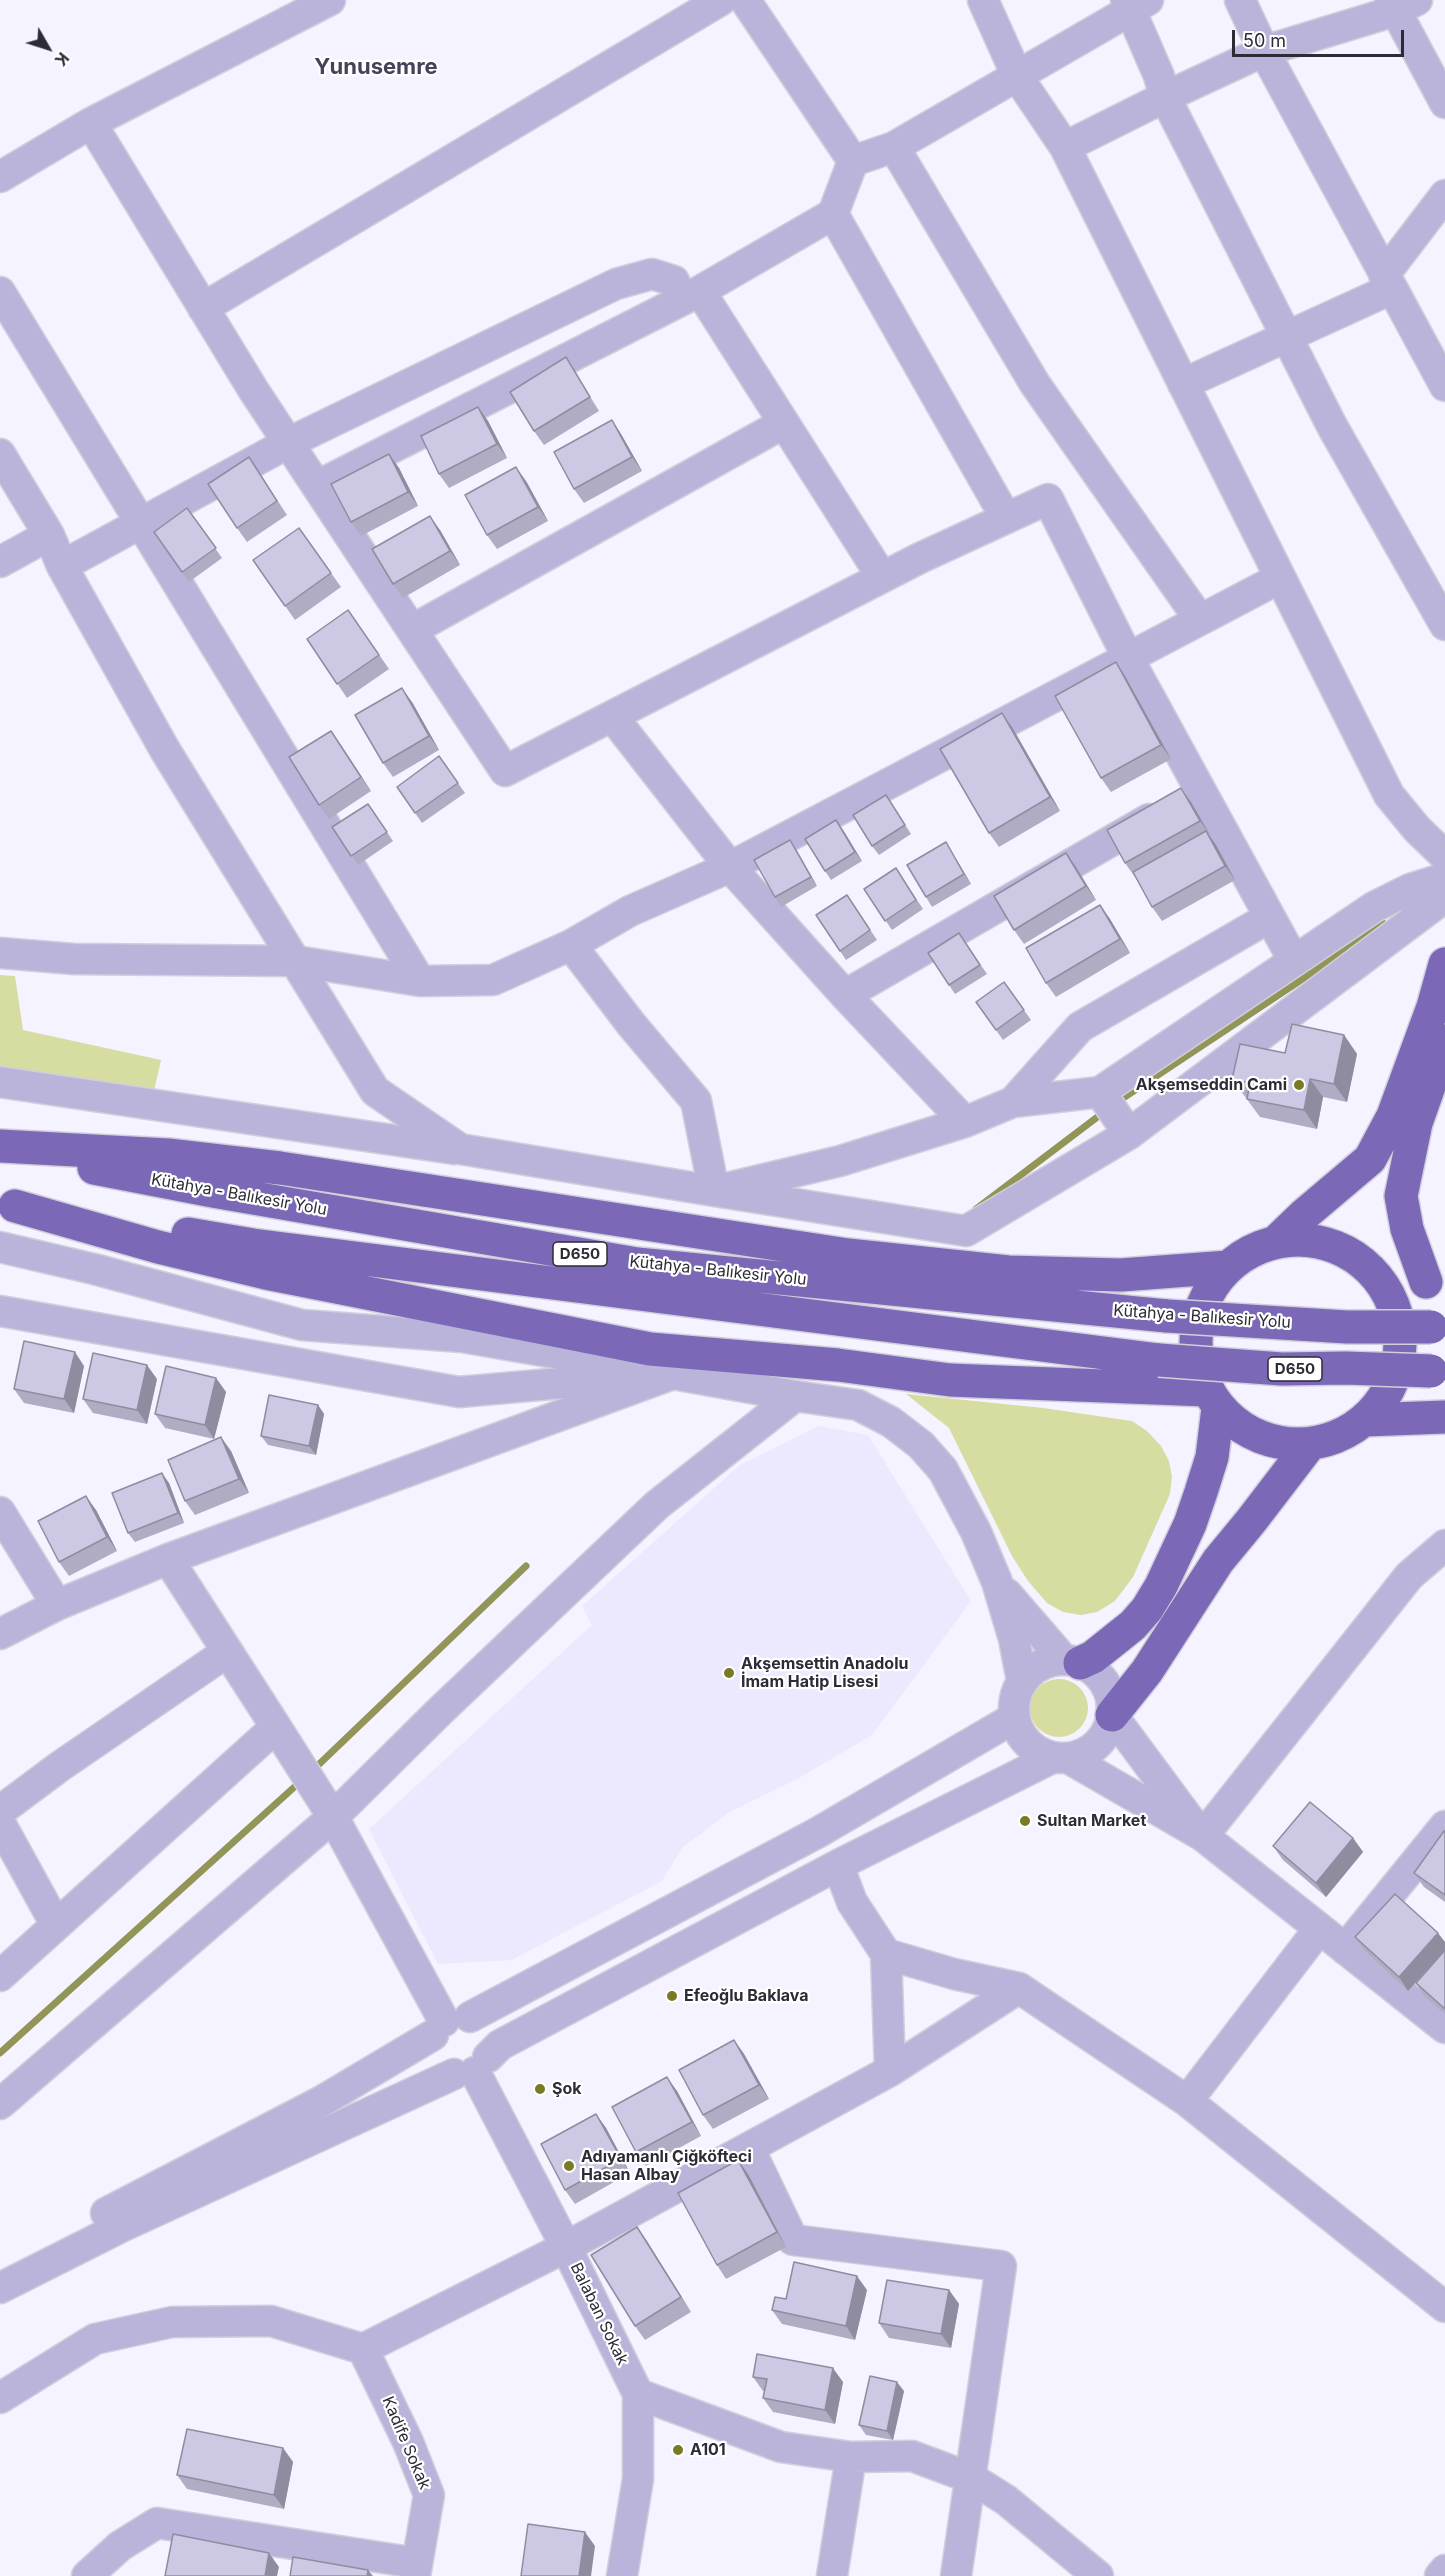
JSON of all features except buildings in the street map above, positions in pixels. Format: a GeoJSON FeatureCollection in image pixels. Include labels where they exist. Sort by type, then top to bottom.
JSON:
{"type":"FeatureCollection","features":[{"type":"Feature","properties":{"kind":"highway"},"geometry":{"type":"LineString","coordinates":[[1277,1241],[1305,1214],[1370,1160],[1393,1116],[1433,1007],[1445,964]]}},
{"type":"Feature","properties":{"kind":"highway"},"geometry":{"type":"LineString","coordinates":[[1383,1284],[1435,1282],[1407,1229],[1401,1196],[1416,1123],[1445,1041]]}},
{"type":"Feature","properties":{"kind":"highway"},"geometry":{"type":"LineString","coordinates":[[0,1147],[168,1155],[280,1168],[848,1256],[1008,1272],[1121,1275],[1228,1267]]}},
{"type":"Feature","properties":{"kind":"highway","name":"Kütahya - Balıkesir Yolu"},"geometry":{"type":"LineString","coordinates":[[0,1147],[213,1191],[637,1264],[1167,1316],[1347,1328],[1438,1327]]}},
{"type":"Feature","properties":{"kind":"highway"},"geometry":{"type":"LineString","coordinates":[[7,1204],[266,1274],[650,1349],[838,1365],[950,1380],[1212,1399]]}},
{"type":"Feature","properties":{"kind":"highway","name":"Kütahya - Balıkesir Yolu"},"geometry":{"type":"LineString","coordinates":[[7,1204],[254,1245],[1159,1360],[1281,1369],[1438,1370]]}},
{"type":"Feature","properties":{"kind":"highway"},"geometry":{"type":"LineString","coordinates":[[1308,1239],[1337,1246],[1363,1262],[1383,1284],[1396,1311],[1401,1340],[1397,1370],[1385,1397],[1365,1420],[1340,1436],[1310,1444],[1284,1444],[1259,1438],[1237,1426],[1212,1399],[1197,1365],[1196,1329],[1210,1287],[1228,1267],[1251,1251],[1277,1241],[1308,1239]]}},
{"type":"Feature","properties":{"kind":"highway"},"geometry":{"type":"LineString","coordinates":[[1072,1661],[1117,1639],[1147,1609],[1161,1586],[1190,1524],[1212,1456],[1212,1399]]}},
{"type":"Feature","properties":{"kind":"highway"},"geometry":{"type":"LineString","coordinates":[[1365,1420],[1445,1417]]}},
{"type":"Feature","properties":{"kind":"highway"},"geometry":{"type":"LineString","coordinates":[[1112,1715],[1147,1671],[1218,1561],[1310,1444]]}},
{"type":"Feature","properties":{"kind":"street"},"geometry":{"type":"LineString","coordinates":[[0,177],[91,123],[330,0]]}},
{"type":"Feature","properties":{"kind":"street"},"geometry":{"type":"LineString","coordinates":[[203,308],[721,0]]}},
{"type":"Feature","properties":{"kind":"street"},"geometry":{"type":"LineString","coordinates":[[745,0],[853,161]]}},
{"type":"Feature","properties":{"kind":"street"},"geometry":{"type":"LineString","coordinates":[[983,0],[1017,76],[1065,147],[1389,795],[1417,829],[1445,856]]}},
{"type":"Feature","properties":{"kind":"street"},"geometry":{"type":"LineString","coordinates":[[1240,0],[1264,51],[1445,386]]}},
{"type":"Feature","properties":{"kind":"street"},"geometry":{"type":"LineString","coordinates":[[853,161],[894,147],[1017,76],[1135,3],[1165,97],[1332,426],[1445,625]]}},
{"type":"Feature","properties":{"kind":"street"},"geometry":{"type":"LineString","coordinates":[[1065,147],[1264,51],[1401,4],[1445,103]]}},
{"type":"Feature","properties":{"kind":"street"},"geometry":{"type":"LineString","coordinates":[[91,123],[288,443],[505,771],[882,577],[1048,499],[1128,658],[1183,799],[1270,917],[1294,961]]}},
{"type":"Feature","properties":{"kind":"street"},"geometry":{"type":"LineString","coordinates":[[894,147],[1035,384],[1200,620]]}},
{"type":"Feature","properties":{"kind":"street"},"geometry":{"type":"LineString","coordinates":[[317,486],[691,295],[833,214],[853,161]]}},
{"type":"Feature","properties":{"kind":"street"},"geometry":{"type":"LineString","coordinates":[[1183,384],[1286,336],[1387,282],[1445,195]]}},
{"type":"Feature","properties":{"kind":"street"},"geometry":{"type":"LineString","coordinates":[[833,214],[1006,518]]}},
{"type":"Feature","properties":{"kind":"street"},"geometry":{"type":"LineString","coordinates":[[62,566],[288,443],[616,284],[652,274],[674,281],[691,295],[784,423],[882,577]]}},
{"type":"Feature","properties":{"kind":"street"},"geometry":{"type":"LineString","coordinates":[[0,292],[420,981]]}},
{"type":"Feature","properties":{"kind":"street"},"geometry":{"type":"LineString","coordinates":[[412,630],[784,423]]}},
{"type":"Feature","properties":{"kind":"street"},"geometry":{"type":"LineString","coordinates":[[0,454],[49,535],[62,566],[165,750],[375,1091],[460,1149]]}},
{"type":"Feature","properties":{"kind":"street"},"geometry":{"type":"LineString","coordinates":[[0,562],[49,535]]}},
{"type":"Feature","properties":{"kind":"street"},"geometry":{"type":"LineString","coordinates":[[0,953],[74,959],[296,962],[420,981],[493,980],[571,945],[630,911],[730,867],[1280,578]]}},
{"type":"Feature","properties":{"kind":"street"},"geometry":{"type":"LineString","coordinates":[[612,716],[730,867],[845,995],[965,1122]]}},
{"type":"Feature","properties":{"kind":"street"},"geometry":{"type":"LineString","coordinates":[[845,995],[1183,799]]}},
{"type":"Feature","properties":{"kind":"street"},"geometry":{"type":"LineString","coordinates":[[714,1191],[840,1161],[965,1122],[1012,1102],[1100,1092],[1374,907],[1410,889],[1445,878]]}},
{"type":"Feature","properties":{"kind":"street"},"geometry":{"type":"LineString","coordinates":[[0,1082],[460,1149],[966,1231],[1129,1134],[1445,897]]}},
{"type":"Feature","properties":{"kind":"street"},"geometry":{"type":"LineString","coordinates":[[1012,1102],[1080,1027],[1270,917]]}},
{"type":"Feature","properties":{"kind":"street"},"geometry":{"type":"LineString","coordinates":[[571,945],[631,1024],[696,1101],[714,1191]]}},
{"type":"Feature","properties":{"kind":"street"},"geometry":{"type":"LineString","coordinates":[[1100,1092],[1129,1134]]}},
{"type":"Feature","properties":{"kind":"street"},"geometry":{"type":"LineString","coordinates":[[0,1247],[106,1272],[302,1325],[462,1337],[858,1405],[891,1422],[921,1445],[943,1470],[962,1502],[997,1582],[1014,1639],[1022,1681],[1014,1705],[1014,1718],[1027,1744],[1038,1753],[1060,1758],[1203,1836],[1445,2028]]}},
{"type":"Feature","properties":{"kind":"street"},"geometry":{"type":"LineString","coordinates":[[0,1311],[459,1392],[673,1374]]}},
{"type":"Feature","properties":{"kind":"street"},"geometry":{"type":"LineString","coordinates":[[0,1634],[57,1605],[168,1559],[673,1374]]}},
{"type":"Feature","properties":{"kind":"street"},"geometry":{"type":"LineString","coordinates":[[0,2104],[333,1817],[446,1705],[657,1505],[795,1396]]}},
{"type":"Feature","properties":{"kind":"street"},"geometry":{"type":"LineString","coordinates":[[0,1512],[57,1605]]}},
{"type":"Feature","properties":{"kind":"street"},"geometry":{"type":"LineString","coordinates":[[1203,1836],[1409,1576],[1445,1545]]}},
{"type":"Feature","properties":{"kind":"street"},"geometry":{"type":"LineString","coordinates":[[168,1559],[333,1817],[449,2024]]}},
{"type":"Feature","properties":{"kind":"street"},"geometry":{"type":"LineString","coordinates":[[0,2288],[123,2226],[472,2068],[500,2045],[838,1865],[1060,1758],[1084,1754],[1098,1744],[1107,1731],[1112,1715],[1111,1698],[1105,1683],[1094,1671],[1072,1661],[997,1582]]}},
{"type":"Feature","properties":{"kind":"street"},"geometry":{"type":"LineString","coordinates":[[0,1810],[227,1652]]}},
{"type":"Feature","properties":{"kind":"street"},"geometry":{"type":"LineString","coordinates":[[1022,1681],[1041,1666],[1072,1661]]}},
{"type":"Feature","properties":{"kind":"street"},"geometry":{"type":"LineString","coordinates":[[1112,1715],[1203,1836]]}},
{"type":"Feature","properties":{"kind":"street"},"geometry":{"type":"LineString","coordinates":[[0,2267],[322,2102],[449,2024],[817,1833],[1014,1718]]}},
{"type":"Feature","properties":{"kind":"street"},"geometry":{"type":"LineString","coordinates":[[0,1977],[276,1728]]}},
{"type":"Feature","properties":{"kind":"street"},"geometry":{"type":"LineString","coordinates":[[0,1823],[56,1925]]}},
{"type":"Feature","properties":{"kind":"street"},"geometry":{"type":"LineString","coordinates":[[1345,1949],[1445,1826]]}},
{"type":"Feature","properties":{"kind":"street"},"geometry":{"type":"LineString","coordinates":[[838,1865],[852,1902],[886,1954],[890,2071]]}},
{"type":"Feature","properties":{"kind":"street"},"geometry":{"type":"LineString","coordinates":[[1187,2101],[1319,1929]]}},
{"type":"Feature","properties":{"kind":"street"},"geometry":{"type":"LineString","coordinates":[[886,1954],[954,1974],[1019,1988],[1187,2101],[1445,2307]]}},
{"type":"Feature","properties":{"kind":"street"},"geometry":{"type":"LineString","coordinates":[[0,2398],[95,2339],[172,2322],[271,2321],[363,2349],[566,2247],[890,2071],[1019,1988]]}},
{"type":"Feature","properties":{"kind":"street"},"geometry":{"type":"LineString","coordinates":[[449,2024],[485,2027],[490,2037],[491,2047],[472,2068],[445,2070],[432,2054],[449,2024]]}},
{"type":"Feature","properties":{"kind":"street","name":"Balaban Sokak"},"geometry":{"type":"LineString","coordinates":[[472,2068],[566,2247],[638,2394],[638,2479],[622,2576]]}},
{"type":"Feature","properties":{"kind":"street"},"geometry":{"type":"LineString","coordinates":[[749,2148],[794,2240],[1001,2266],[956,2576]]}},
{"type":"Feature","properties":{"kind":"street","name":"Kadife Sokak"},"geometry":{"type":"LineString","coordinates":[[363,2349],[408,2442],[429,2494],[416,2570]]}},
{"type":"Feature","properties":{"kind":"street"},"geometry":{"type":"LineString","coordinates":[[638,2394],[781,2447],[851,2457],[912,2456],[971,2478],[1006,2500],[1098,2576]]}},
{"type":"Feature","properties":{"kind":"street"},"geometry":{"type":"LineString","coordinates":[[832,2576],[851,2457]]}},
{"type":"Feature","properties":{"kind":"street"},"geometry":{"type":"LineString","coordinates":[[93,2574],[120,2546],[157,2523],[416,2570]]}},
{"type":"Feature","properties":{"kind":"street"},"geometry":{"type":"LineString","coordinates":[[1440,2576],[1445,2570]]}},
{"type":"Feature","properties":{"kind":"shaded area","name":"Akşemsettin Anadolu İmam Hatip Lisesi"},"geometry":{"type":"Polygon","coordinates":[[[819,1426],[868,1435],[971,1601],[872,1735],[799,1778],[730,1812],[682,1848],[662,1881],[512,1960],[438,1964],[369,1829],[592,1625],[582,1606],[740,1465],[819,1426]]]}},
{"type":"Feature","properties":{"kind":"green space"},"geometry":{"type":"Polygon","coordinates":[[[0,975],[15,976],[23,1030],[161,1060],[153,1095],[0,1066],[0,975]]]}},
{"type":"Feature","properties":{"kind":"green space"},"geometry":{"type":"Polygon","coordinates":[[[906,1394],[1043,1408],[1132,1421],[1147,1431],[1161,1446],[1169,1461],[1172,1477],[1170,1494],[1133,1577],[1115,1601],[1097,1612],[1081,1615],[1063,1612],[1047,1603],[1028,1581],[1012,1556],[949,1428],[906,1394]]]}},
{"type":"Feature","properties":{"kind":"green space"},"geometry":{"type":"Polygon","coordinates":[[[1059,1679],[1075,1684],[1083,1692],[1088,1708],[1083,1724],[1075,1732],[1059,1737],[1043,1732],[1035,1724],[1030,1708],[1035,1692],[1043,1684],[1059,1679]]]}},
{"type":"Feature","properties":{"kind":"waterway"},"geometry":{"type":"LineString","coordinates":[[1117,1102],[1383,923]]}},
{"type":"Feature","properties":{"kind":"waterway"},"geometry":{"type":"LineString","coordinates":[[976,1209],[1104,1112]]}},
{"type":"Feature","properties":{"kind":"waterway"},"geometry":{"type":"LineString","coordinates":[[313,1770],[526,1566]]}},
{"type":"Feature","properties":{"kind":"waterway"},"geometry":{"type":"LineString","coordinates":[[0,2053],[301,1781]]}},
{"type":"Feature","properties":{"kind":"place","name":"Akşemseddin Cami"},"geometry":{"type":"Point","coordinates":[1299,1085]}},
{"type":"Feature","properties":{"kind":"place","name":"Akşemsettin Anadolu İmam Hatip Lisesi"},"geometry":{"type":"Point","coordinates":[729,1673]}},
{"type":"Feature","properties":{"kind":"place","name":"Sultan Market"},"geometry":{"type":"Point","coordinates":[1025,1821]}},
{"type":"Feature","properties":{"kind":"place","name":"Efeoğlu Baklava"},"geometry":{"type":"Point","coordinates":[672,1996]}},
{"type":"Feature","properties":{"kind":"place","name":"Şok"},"geometry":{"type":"Point","coordinates":[540,2089]}},
{"type":"Feature","properties":{"kind":"place","name":"Adıyamanlı Çiğköfteci Hasan Albay"},"geometry":{"type":"Point","coordinates":[569,2166]}},
{"type":"Feature","properties":{"kind":"place","name":"A101"},"geometry":{"type":"Point","coordinates":[678,2450]}},
{"type":"Feature","properties":{"kind":"district","name":"Yunusemre"},"geometry":{"type":"Point","coordinates":[376,67]}}]}
